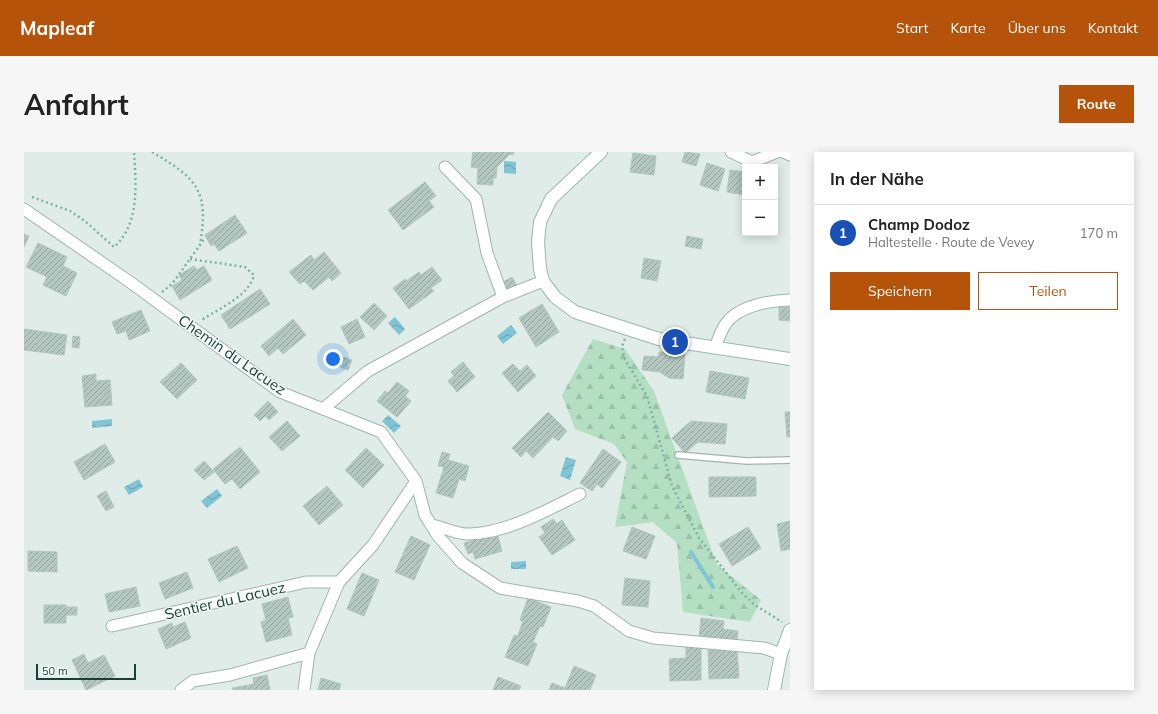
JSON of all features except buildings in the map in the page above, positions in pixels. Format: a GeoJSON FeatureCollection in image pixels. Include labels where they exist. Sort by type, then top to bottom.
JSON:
{"type":"FeatureCollection","features":[{"type":"Feature","properties":{"kind":"street"},"geometry":{"type":"LineString","coordinates":[[601,152],[564,185],[551,199],[540,222],[538,242],[539,263],[543,281],[555,297],[575,312],[616,327],[659,339],[790,359]]}},
{"type":"Feature","properties":{"kind":"street"},"geometry":{"type":"LineString","coordinates":[[731,152],[752,162],[777,152]]}},
{"type":"Feature","properties":{"kind":"street"},"geometry":{"type":"LineString","coordinates":[[783,152],[790,155]]}},
{"type":"Feature","properties":{"kind":"street"},"geometry":{"type":"LineString","coordinates":[[445,167],[476,199],[487,253],[503,297]]}},
{"type":"Feature","properties":{"kind":"street","name":"Chemin du Lacuez"},"geometry":{"type":"LineString","coordinates":[[24,209],[130,282],[280,392],[381,432],[416,481]]}},
{"type":"Feature","properties":{"kind":"street"},"geometry":{"type":"LineString","coordinates":[[323,409],[368,371],[503,297],[543,281]]}},
{"type":"Feature","properties":{"kind":"street"},"geometry":{"type":"LineString","coordinates":[[715,348],[720,333],[727,322],[740,312],[769,301],[790,300]]}},
{"type":"Feature","properties":{"kind":"street"},"geometry":{"type":"LineString","coordinates":[[416,481],[425,515],[438,536],[462,563],[500,588],[578,601],[594,606],[628,631],[653,638],[764,648],[785,655]]}},
{"type":"Feature","properties":{"kind":"street"},"geometry":{"type":"LineString","coordinates":[[304,690],[309,654],[339,582],[373,545],[416,481]]}},
{"type":"Feature","properties":{"kind":"street"},"geometry":{"type":"LineString","coordinates":[[431,525],[469,535],[492,530],[533,517],[580,494]]}},
{"type":"Feature","properties":{"kind":"street","name":"Sentier du Lacuez"},"geometry":{"type":"LineString","coordinates":[[112,626],[306,582],[339,582]]}},
{"type":"Feature","properties":{"kind":"street"},"geometry":{"type":"LineString","coordinates":[[774,690],[785,655],[786,626]]}},
{"type":"Feature","properties":{"kind":"street"},"geometry":{"type":"LineString","coordinates":[[181,690],[193,681],[230,675],[309,654]]}},
{"type":"Feature","properties":{"kind":"lane"},"geometry":{"type":"LineString","coordinates":[[678,455],[747,461],[790,460]]}},
{"type":"Feature","properties":{"kind":"path"},"geometry":{"type":"LineString","coordinates":[[32,197],[70,211],[85,221],[114,247],[121,241],[130,228],[134,202],[134,152]]}},
{"type":"Feature","properties":{"kind":"path"},"geometry":{"type":"LineString","coordinates":[[152,152],[190,176],[196,186],[203,207],[203,228],[200,246]]}},
{"type":"Feature","properties":{"kind":"path"},"geometry":{"type":"LineString","coordinates":[[167,295],[162,292],[172,284],[205,238]]}},
{"type":"Feature","properties":{"kind":"path"},"geometry":{"type":"LineString","coordinates":[[190,260],[245,267],[254,275],[253,280],[242,294],[203,319],[197,315]]}},
{"type":"Feature","properties":{"kind":"path"},"geometry":{"type":"LineString","coordinates":[[625,338],[622,346],[624,358],[647,396],[672,486],[698,538],[742,593],[755,605],[786,626]]}},
{"type":"Feature","properties":{"kind":"green space"},"geometry":{"type":"Polygon","coordinates":[[[593,339],[625,349],[654,391],[717,565],[761,600],[750,622],[683,612],[677,543],[653,522],[615,527],[627,462],[614,444],[575,429],[562,395],[593,339]]]}},
{"type":"Feature","properties":{"kind":"water"},"geometry":{"type":"Polygon","coordinates":[[[504,161],[516,162],[516,174],[504,173],[504,161]]]}},
{"type":"Feature","properties":{"kind":"water"},"geometry":{"type":"Polygon","coordinates":[[[395,317],[405,329],[399,335],[388,323],[395,317]]]}},
{"type":"Feature","properties":{"kind":"water"},"geometry":{"type":"Polygon","coordinates":[[[511,325],[517,333],[503,344],[497,336],[511,325]]]}},
{"type":"Feature","properties":{"kind":"water"},"geometry":{"type":"Polygon","coordinates":[[[388,415],[401,426],[394,433],[382,421],[388,415]]]}},
{"type":"Feature","properties":{"kind":"water"},"geometry":{"type":"Polygon","coordinates":[[[112,419],[112,426],[92,428],[92,421],[112,419]]]}},
{"type":"Feature","properties":{"kind":"water"},"geometry":{"type":"Polygon","coordinates":[[[566,457],[576,460],[570,480],[560,476],[566,457]]]}},
{"type":"Feature","properties":{"kind":"water"},"geometry":{"type":"Polygon","coordinates":[[[139,479],[143,487],[129,495],[124,487],[139,479]]]}},
{"type":"Feature","properties":{"kind":"water"},"geometry":{"type":"Polygon","coordinates":[[[217,489],[222,496],[207,508],[201,501],[217,489]]]}},
{"type":"Feature","properties":{"kind":"water"},"geometry":{"type":"Polygon","coordinates":[[[526,561],[526,569],[511,569],[511,562],[526,561]]]}},
{"type":"Feature","properties":{"kind":"waterway"},"geometry":{"type":"LineString","coordinates":[[691,552],[713,587]]}},
{"type":"Feature","properties":{"kind":"place","name":"Champ Dodoz"},"geometry":{"type":"Point","coordinates":[675,342]}}]}
